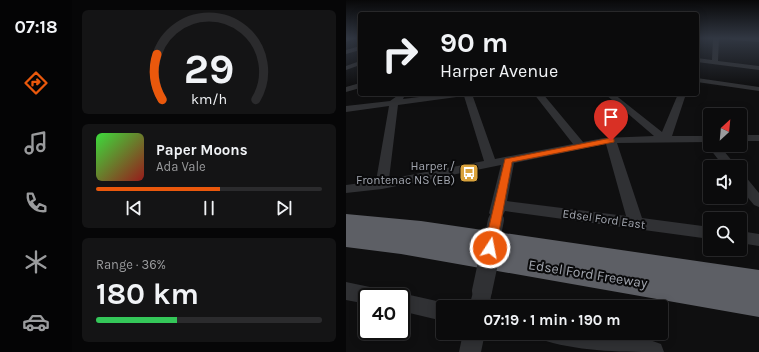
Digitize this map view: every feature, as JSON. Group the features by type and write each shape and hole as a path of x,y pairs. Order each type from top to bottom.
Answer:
{"highway":[{"name":"Edsel Ford Freeway","path":"346,222 421,230 759,282"},
{"name":"Edsel Ford Freeway","path":"346,238 401,244 759,303"}],"street":[{"path":"715,54 715,63"},
{"path":"699,60 759,68"},
{"path":"346,68 358,64"},
{"path":"699,80 759,89"},
{"path":"346,90 358,86"},
{"path":"382,185 394,103 395,100 403,96"},
{"path":"346,109 448,96"},
{"path":"469,96 491,164"},
{"path":"540,96 581,146"},
{"path":"611,96 665,139"},
{"path":"665,139 680,96"},
{"path":"747,138 759,138"},
{"path":"346,189 382,185 611,141 665,139 703,141"},
{"path":"611,141 636,223"},
{"path":"718,152 725,160"},
{"path":"480,299 508,160"},
{"path":"747,187 759,202"},
{"name":"Edsel Ford East","path":"497,212 636,223 703,232"},
{"path":"747,238 759,240"},
{"path":"346,291 358,293"},
{"path":"410,304 436,309"},
{"path":"470,352 473,340"},
{"path":"590,340 653,352"}],"place":[{"name":"Harper / Frontenac NS (EB)","path":"469,173"}],"route":[{"path":"490,248 508,160 604,141 611,141"}]}
